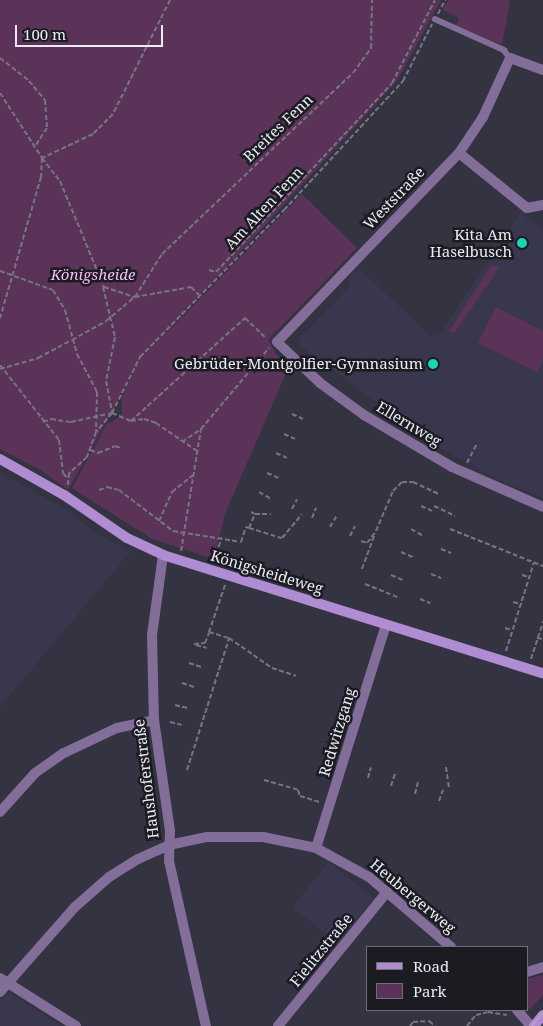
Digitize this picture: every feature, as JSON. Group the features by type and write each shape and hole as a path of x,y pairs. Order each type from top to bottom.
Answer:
{"street":[{"path":"510,58 543,70"},
{"name":"Weststraße","path":"277,342 459,153 483,118 510,58"},
{"path":"459,153 527,208 543,205"},
{"name":"Ellernweg","path":"277,342 320,383 372,420 452,466 543,507"},
{"name":"Königsheideweg","path":"0,459 64,495 127,538 163,555 543,673"},
{"name":"Haushoferstraße","path":"163,555 152,635 154,720 170,831 169,861 206,1026"},
{"name":"Redwitzgang","path":"316,848 386,624"},
{"path":"0,812 35,773 64,753 117,728 154,720"},
{"name":"Heubergerweg","path":"0,992 4,981 91,892 138,859 169,845 207,837 246,835 316,848 354,867 387,892 450,946"},
{"name":"Fielitzstraße","path":"278,1026 387,892"},
{"path":"528,972 543,967"},
{"path":"4,981 76,1026"},
{"path":"519,1011 532,1026 543,1015"}],"lane":[{"path":"435,19 504,50 510,58"}],"path":[{"path":"42,158 92,134 113,114 170,0"},
{"name":"Breites Fenn","path":"135,297 162,254 353,73 371,48 372,0"},
{"path":"209,270 216,272 392,83 435,0"},
{"name":"Am Alten Fenn","path":"96,432 112,413 140,357 201,297 403,81 444,0"},
{"path":"0,58 29,82 45,100 46,128 36,145"},
{"path":"0,93 36,145 42,158 60,181 103,285 109,318 115,337 106,381 108,401 112,413"},
{"path":"0,318 40,178 42,158"},
{"path":"0,272 53,290 65,310 72,340 97,392 96,432 90,450 87,458 67,478"},
{"path":"103,285 135,297"},
{"path":"64,495 68,486 67,478 63,473 59,440 0,368 38,358 109,318 135,297 185,286 191,287 201,297"},
{"path":"131,421 245,318 271,345 201,429 182,442"},
{"path":"43,422 51,418 70,422 112,413 131,421 144,419 156,423 197,451"},
{"path":"292,414 303,419"},
{"path":"178,560 186,534 201,429"},
{"path":"284,434 295,439"},
{"path":"470,458 477,443"},
{"path":"90,450 98,453 115,446 122,448"},
{"path":"276,453 287,458"},
{"path":"268,473 279,478"},
{"path":"159,521 172,492 193,475"},
{"path":"362,569 393,491 402,482 413,482 439,494"},
{"path":"99,490 107,487 119,490 159,521 186,534 222,537 241,542 246,527 248,528 255,514"},
{"path":"259,492 270,498"},
{"path":"292,509 297,499"},
{"path":"421,506 432,511"},
{"path":"434,506 455,516"},
{"path":"312,518 316,508"},
{"path":"251,512 255,514 271,514"},
{"path":"248,528 282,538 302,514"},
{"path":"330,527 336,517"},
{"path":"350,536 355,526"},
{"path":"411,529 422,534"},
{"path":"450,529 543,566"},
{"path":"361,541 367,542 376,531"},
{"path":"211,570 222,537"},
{"path":"441,549 451,553"},
{"path":"401,552 413,557"},
{"path":"503,660 534,562"},
{"path":"431,574 441,578"},
{"path":"391,575 403,580"},
{"path":"522,575 529,577"},
{"path":"207,648 194,644 205,643 228,576"},
{"path":"365,584 397,597"},
{"path":"420,599 430,603"},
{"path":"514,602 521,604"},
{"path":"528,668 543,621"},
{"path":"505,628 512,630"},
{"path":"209,632 229,638 272,668 296,676"},
{"path":"187,770 229,638"},
{"path":"537,638 543,639"},
{"path":"189,662 201,667"},
{"path":"182,683 194,687"},
{"path":"175,705 188,708"},
{"path":"170,722 182,725"},
{"path":"368,778 371,767"},
{"path":"446,767 449,788"},
{"path":"391,786 395,774"},
{"path":"264,780 330,806"},
{"path":"415,794 418,782"},
{"path":"439,802 443,790"},
{"path":"467,1026 476,1015 488,1012 507,1015"},
{"path":"410,1026 413,1022 430,1021 436,1026"}],"shaded area":[{"name":"Gebrüder-Montgolfier-Gymnasium","path":"523,210 526,218 543,227 543,498 501,481 400,426 399,419 299,345 301,337 349,287 349,277 359,268 430,336 440,334"},
{"path":"0,473 66,509 96,533 130,552 0,707"},
{"path":"329,862 374,899 338,944 292,907"},
{"path":"8,992 61,1026 0,1026 0,1001"}],"green space":[{"name":"Königsheide","path":"0,0 441,0 397,81 158,342 302,194 357,248 268,340 276,354 289,366 225,514 214,559 152,539 72,488 106,425 122,415 122,397 133,374 68,490 42,471 0,449"},
{"path":"448,0 510,0 502,45 456,25 459,18 443,10"},
{"path":"492,264 499,268 454,334 449,331"},
{"path":"496,307 543,331 543,360 537,372 478,343"},
{"path":"543,975 543,995 530,1009 528,1007 528,979"}],"tram line":[{"path":"531,1026 543,1011"}],"place":[{"name":"Kita Am Haselbusch","path":"522,243"},
{"name":"Gebrüder-Montgolfier-Gymnasium","path":"433,364"}]}
